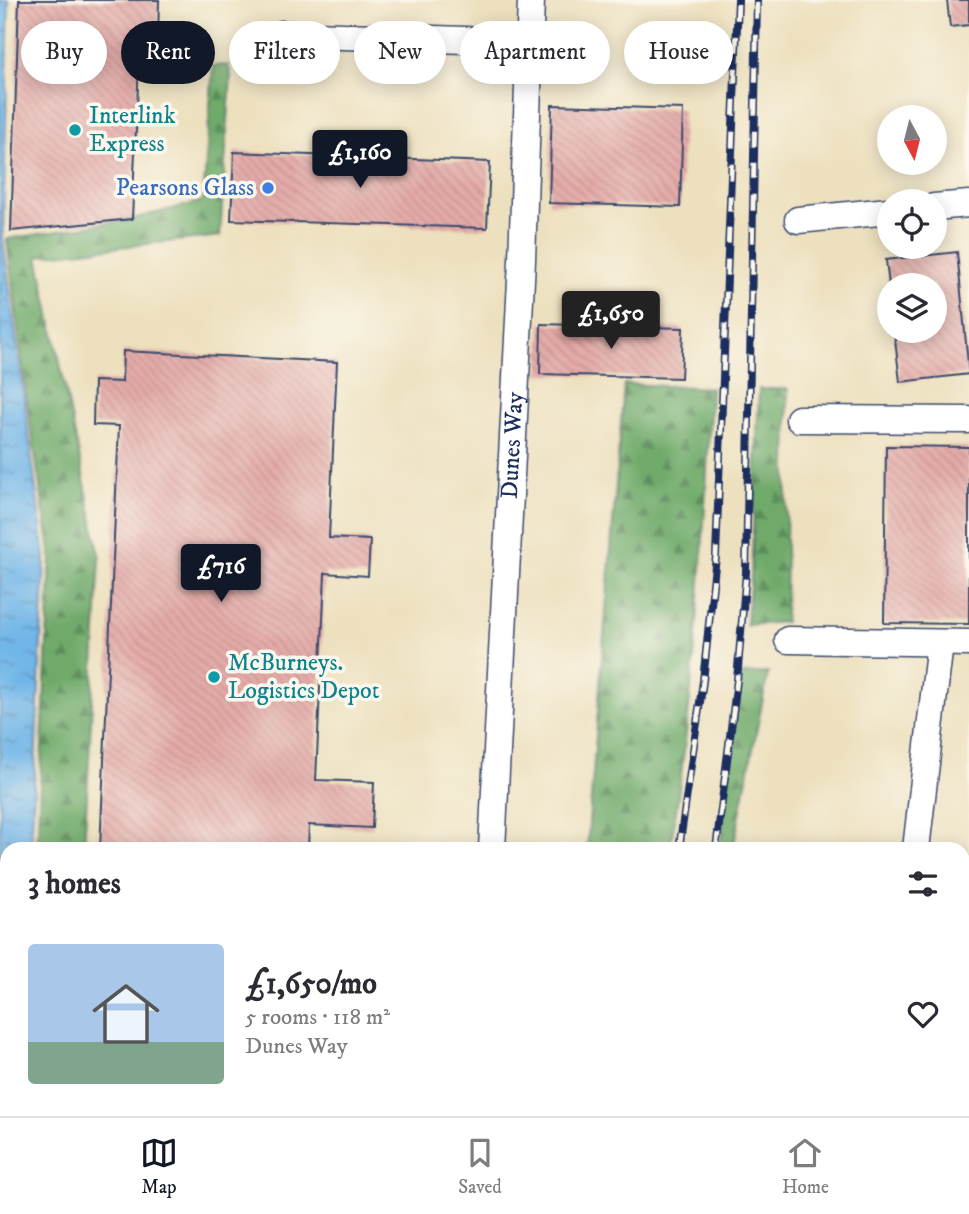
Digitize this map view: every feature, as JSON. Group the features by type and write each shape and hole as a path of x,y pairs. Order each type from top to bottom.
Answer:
{"street":[{"name":"Dunes Way","path":"530,21 531,0"},
{"path":"340,36 460,41"},
{"name":"Dunes Way","path":"492,842 522,274 527,84"},
{"path":"947,206 969,204"},
{"path":"798,220 877,212"},
{"path":"799,419 969,420"},
{"path":"788,640 969,643"},
{"path":"917,842 940,643"}],"green space":[{"path":"228,65 230,84 220,236 38,256 100,557 84,842 37,842 51,558 26,395 7,239 132,219 203,201 212,84 215,84 215,66"},
{"path":"624,384 711,388 697,619 686,734 671,842 588,842"},
{"path":"759,389 788,389 785,622 746,625 751,577"},
{"path":"768,673 734,842 721,842 741,674"}],"water":[{"path":"0,0 9,0 3,240 45,558 31,842 0,842"}],"building":[{"name":"Interlink Express","path":"19,0 159,0 158,21 121,21 121,84 138,84 132,219 11,231"},
{"path":"947,0 969,0 969,25 950,27"},
{"path":"552,105 683,109 680,207 549,203"},
{"path":"234,152 490,162 487,228 231,220"},
{"path":"957,252 969,374 900,382 895,343 947,343 947,273 888,273 886,260 947,259 947,253"},
{"path":"541,324 683,328 681,378 540,374"},
{"path":"123,351 337,362 329,538 370,540 368,576 325,573 316,780 374,782 372,828 309,825 308,842 100,842 119,426 93,425 94,381 122,382"},
{"path":"886,446 969,447 969,624 884,623"}],"railway":[{"path":"680,842 703,681 716,556 738,0"},
{"path":"717,842 737,680 746,572 757,0"}],"place":[{"name":"Interlink Express","path":"75,130"},
{"name":"Pearsons Glass","path":"268,188"},
{"name":"McBurneys. Logistics Depot","path":"214,677"}]}
